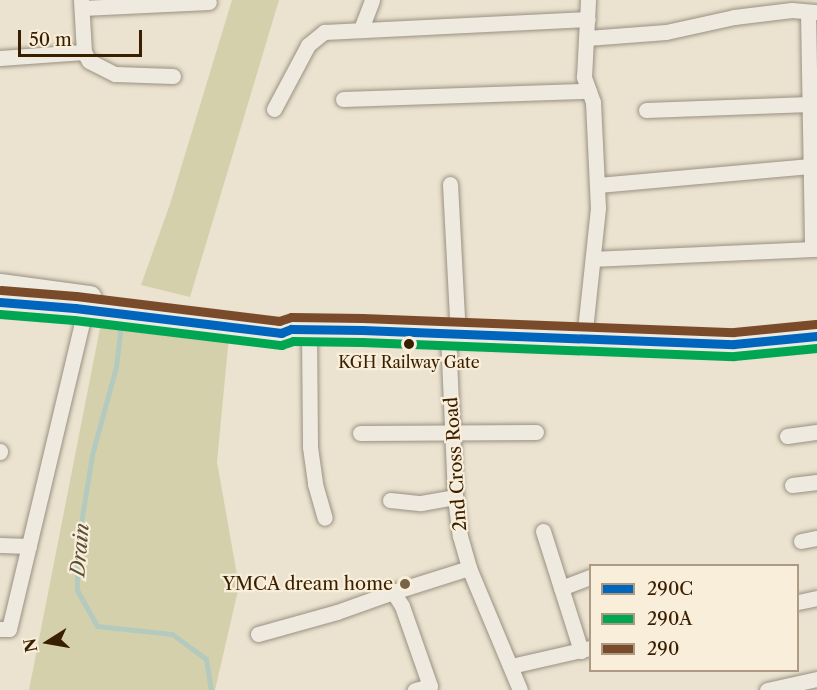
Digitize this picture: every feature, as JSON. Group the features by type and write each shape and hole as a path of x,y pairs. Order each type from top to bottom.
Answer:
{"main road":[{"path":"0,284 87,303 281,333 300,329 734,344 817,336"},
{"path":"0,302 87,303"}],"street":[{"path":"361,29 372,0"},
{"path":"584,339 598,208 593,102 584,77 588,0"},
{"path":"173,76 115,74 89,61 84,52 82,4 209,3"},
{"path":"587,38 666,32 756,7 813,12 813,83 810,105 814,137 811,166 815,249 593,260"},
{"path":"274,109 308,45 316,35 324,32 588,19"},
{"path":"0,58 84,52"},
{"path":"343,99 589,91"},
{"path":"646,110 810,105"},
{"path":"597,185 811,166"},
{"name":"2nd Cross Road","path":"450,184 452,434 455,497 460,536 469,568 520,690"},
{"path":"0,629 9,628 87,303"},
{"path":"300,329 310,447 315,484 325,518"},
{"path":"360,433 536,432"},
{"path":"788,436 817,432"},
{"path":"792,485 817,482"},
{"path":"390,500 421,503 455,497"},
{"path":"511,666 586,650 561,588 543,531"},
{"path":"801,541 817,538"},
{"path":"0,545 29,546"},
{"path":"258,634 337,612 469,568"},
{"path":"561,588 589,578"},
{"path":"393,592 402,606 430,686 416,690"},
{"path":"799,602 817,598"},
{"path":"767,690 817,679"}],"shaded area":[{"path":"232,0 279,0 190,297 141,285 170,204"},
{"path":"102,318 229,336 217,462 239,586 215,690 29,690"}],"waterway":[{"name":"Drain","path":"121,325 116,367 92,455 77,548 77,590 97,626 172,634 206,659 211,690"}],"transit line":[{"name":"290","path":"1,290 76,296 279,321 291,317 362,318 734,332 816,324"},
{"name":"290C","path":"0,302 75,308 281,333 291,329 362,330 734,344 817,336"},
{"name":"290A","path":"0,314 74,320 281,345 293,341 362,342 734,356 817,348"}],"place":[{"name":"KGH Railway Gate","path":"409,344"},
{"name":"YMCA dream home","path":"405,584"}]}
